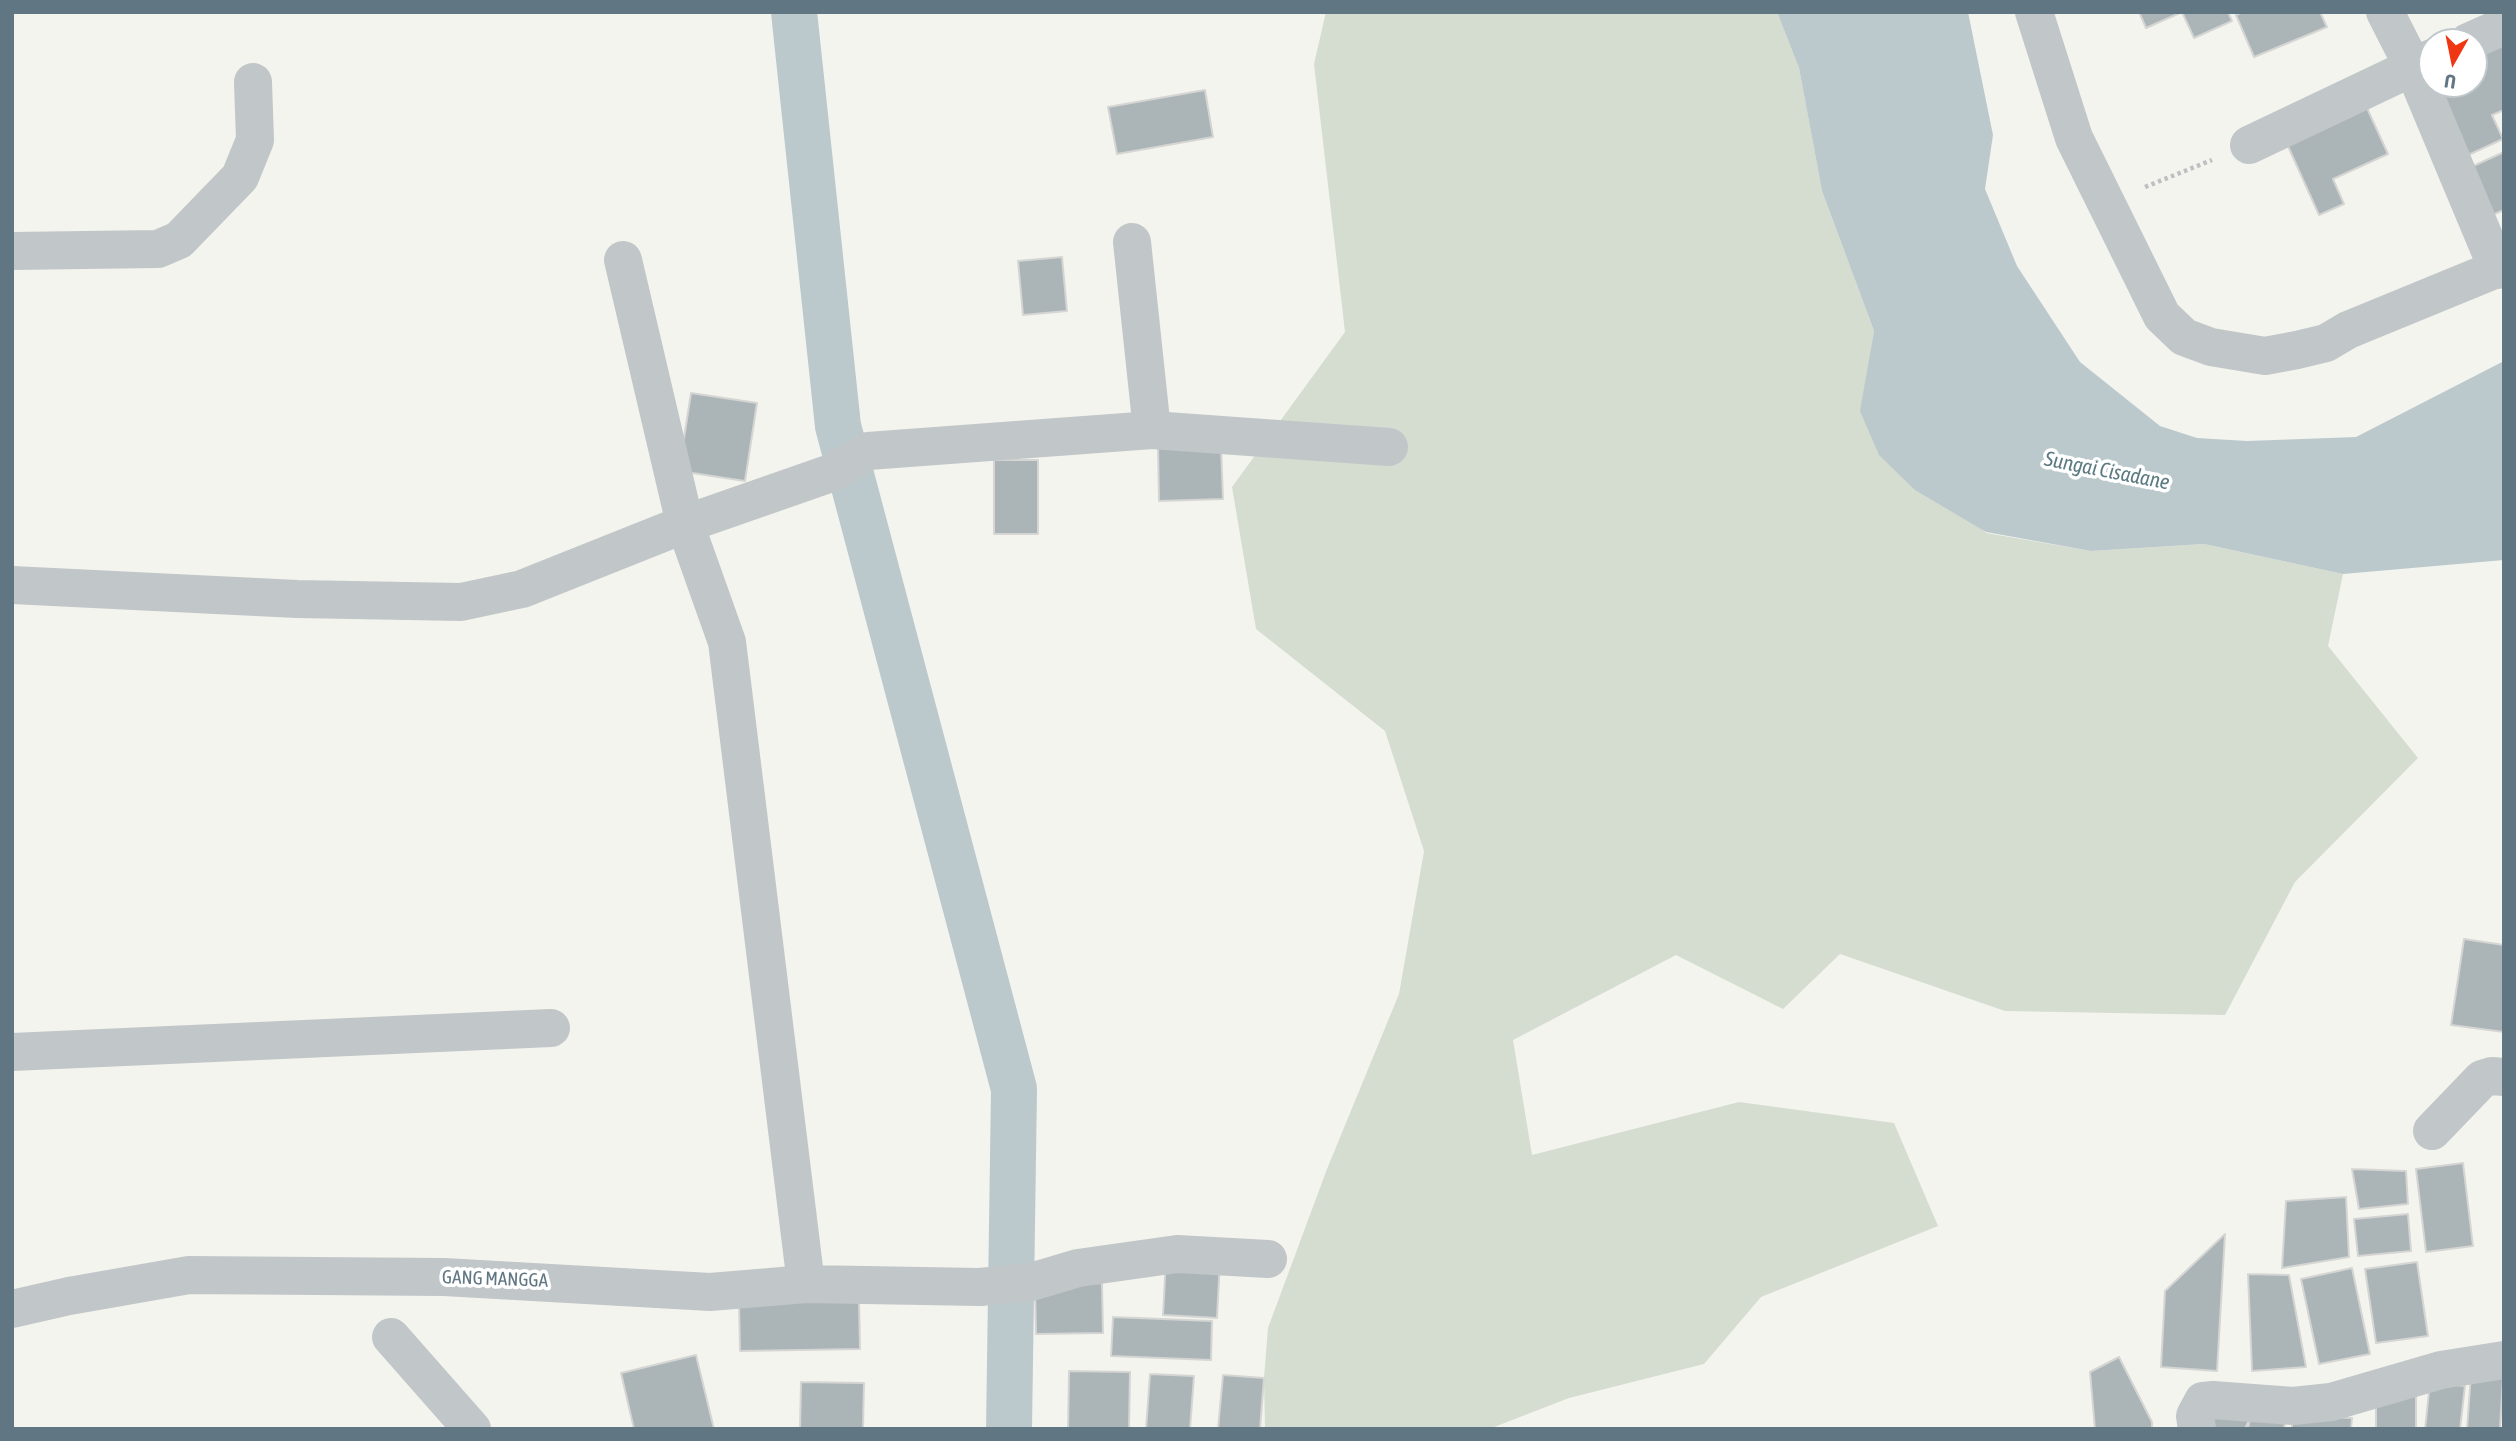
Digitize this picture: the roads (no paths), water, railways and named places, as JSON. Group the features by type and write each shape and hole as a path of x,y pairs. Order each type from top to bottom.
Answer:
{"street":[{"path":"2034,12 2074,138 2162,316 2184,337 2211,347 2265,356 2326,343 2348,330 2501,268 2435,98"},
{"path":"2385,12 2418,57"},
{"path":"2488,33 2504,26"},
{"path":"2249,145 2418,65"},
{"path":"12,251 158,249 179,240 240,177 255,140 253,82"},
{"path":"1132,243 1152,430"},
{"path":"623,260 685,524 727,642 806,1284"},
{"path":"12,585 297,599 461,602 522,589 685,524 834,472 868,451 1152,430 1389,447"},
{"path":"12,1052 551,1028"},
{"path":"2432,1131 2482,1079 2504,1077"},
{"name":"GANG MANGGA","path":"12,1309 189,1275 444,1277 710,1292 806,1284 980,1287 1031,1282 1078,1268 1177,1254 1268,1259"},
{"path":"391,1337 472,1429"},
{"path":"2197,1429 2194,1416 2203,1401 2293,1406 2331,1402 2441,1370 2504,1360"}],"water":[{"name":"Sungai Cisadane","path":"1777,12 1968,12 1993,135 1985,189 2017,266 2080,362 2160,426 2197,438 2247,441 2356,437 2504,361 2504,560 2343,574 2204,544 2091,551 1986,532 1915,490 1879,455 1860,411 1874,331 1822,191 1799,68"}],"waterway":[{"path":"794,12 838,426 1014,1089 1009,1429"}]}
